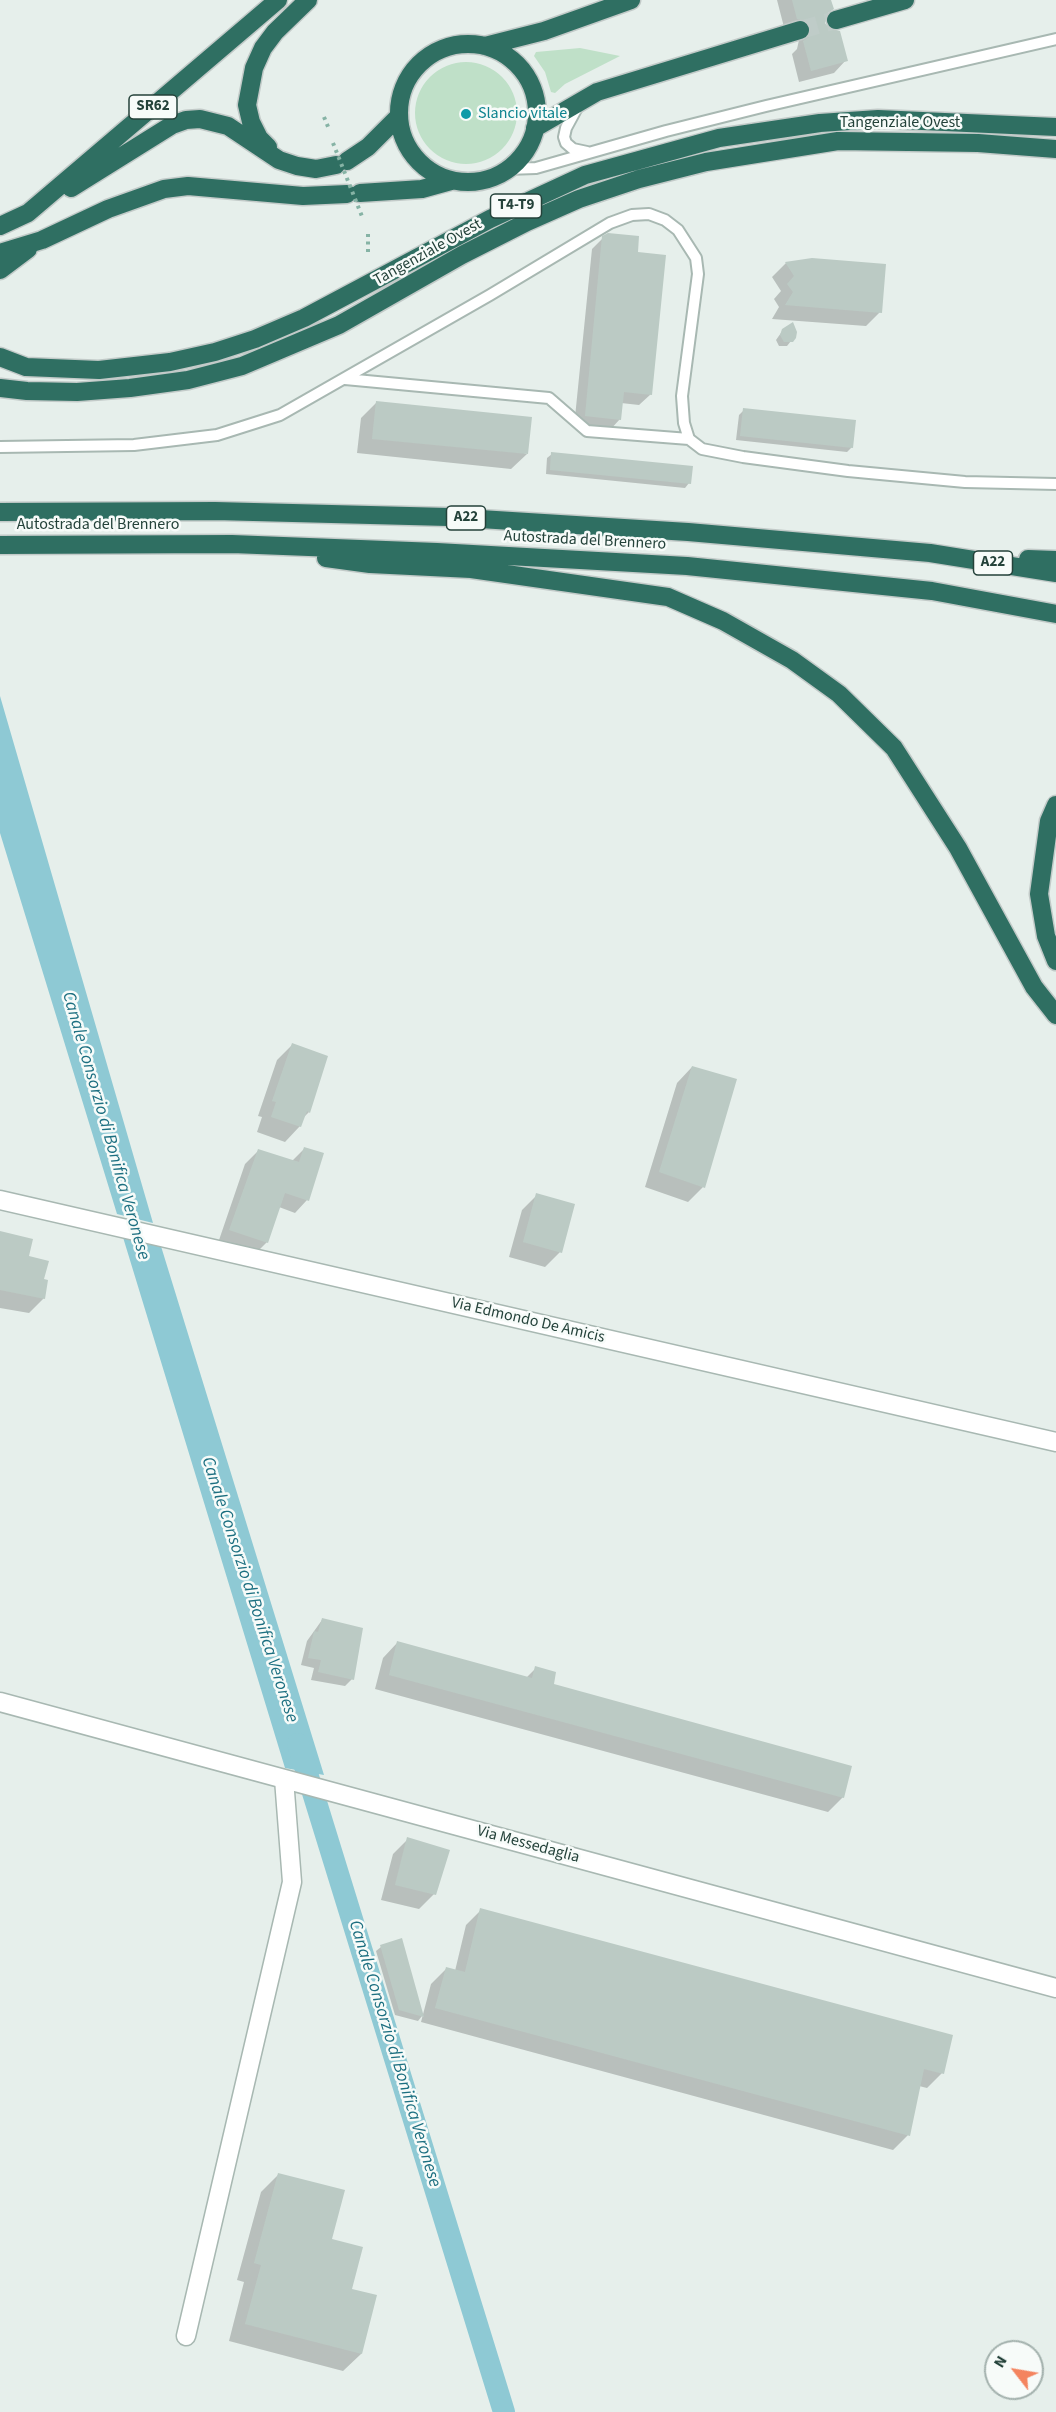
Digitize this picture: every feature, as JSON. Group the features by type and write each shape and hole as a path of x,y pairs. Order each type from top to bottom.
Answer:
{"highway":[{"name":"SR62","path":"0,226 28,213 278,0"},
{"path":"279,160 259,138 251,122 247,105 249,87 263,48 275,32 308,0"},
{"path":"484,46 544,31 599,7 631,0"},
{"path":"836,20 905,0"},
{"path":"535,128 597,92 800,30"},
{"path":"455,45 484,46 510,58 530,82 535,97 535,128 529,146 518,161 507,170 487,180 469,183 451,180 435,174 420,164 409,150 398,117 400,99 406,82 420,63 440,50 455,45"},
{"path":"28,213 120,159 172,125 186,120 207,120 228,126 279,160 316,169 342,163 368,147 398,117"},
{"name":"T4-T9","path":"0,357 26,367 99,370 170,362 215,352 255,339 304,318 490,219 576,178 719,138 820,123 878,119 1056,127"},
{"name":"Tangenziale Ovest","path":"0,388 77,392 188,380 242,366 339,325 433,271 527,222 589,196 706,162 838,141 968,143 1056,149"},
{"path":"0,253 42,240 108,208 164,189 188,186 303,196 422,189 451,180"},
{"path":"0,270 42,240"},
{"name":"Autostrada del Brennero","path":"0,512 215,511 448,517 688,532 930,553 1056,573"},
{"path":"232,544 370,564 471,569 668,597 723,621 792,660 839,694 894,748 958,848 1034,987 1056,1015"},
{"name":"Autostrada del Brennero","path":"1,545 232,544 437,552 687,566 933,591 1056,614"},
{"path":"930,553 1056,560"},
{"path":"1056,805 1049,821 1039,894 1046,936 1056,961"}],"street":[{"name":"Via Edmondo De Amicis","path":"0,1200 1056,1442"},
{"name":"Via Messedaglia","path":"0,1702 1056,1988"},
{"path":"186,2336 292,1882 284,1779"}],"lane":[{"path":"507,170 536,168 765,106 1056,39"},
{"path":"581,101 566,128 564,137 566,143 573,149 590,152"},
{"path":"0,447 134,445 216,435 280,415 610,223 632,215 650,214 665,220 678,230 696,258 698,274 682,396 684,423 689,439"},
{"path":"345,379 549,398 587,431 689,439 702,449 743,457 848,471 966,482 1056,484"}],"path":[{"path":"324,117 329,129"},
{"path":"333,143 363,219"},
{"path":"368,233 368,252"}],"green space":[{"path":"580,48 620,56 565,84 555,93 551,92 545,72 534,56 536,52"},
{"path":"466,62 485,66 502,77 513,94 517,113 513,132 502,149 485,160 466,164 447,160 430,149 419,132 415,113 419,94 430,77 447,66"}],"water":[{"path":"0,696 153,1223 117,1214 0,833"},
{"path":"122,1234 160,1243 324,1775 285,1768"}],"building":[{"path":"792,0 831,0 834,9 828,13 825,23 829,28 840,31 848,61 811,71 803,41 809,37 811,27 807,21 797,19"},
{"path":"608,233 639,236 638,252 666,255 652,395 624,392 621,420 585,416 602,236"},
{"path":"812,258 886,264 882,313 785,305 793,292 787,284 794,276 785,262"},
{"path":"793,322 797,332 796,338 793,342 784,342 780,335 782,329"},
{"path":"376,401 532,417 528,454 372,439"},
{"path":"743,408 856,420 853,448 740,436"},
{"path":"551,452 693,466 691,484 550,470"},
{"path":"292,1043 328,1056 310,1113 307,1111 301,1127 271,1117 276,1102 272,1101"},
{"path":"692,1066 737,1079 705,1188 659,1172"},
{"path":"304,1147 324,1153 309,1201 285,1193 268,1243 229,1230 258,1149 299,1162"},
{"path":"536,1193 575,1204 562,1253 523,1242"},
{"path":"0,1231 33,1239 29,1256 49,1261 44,1279 48,1280 45,1299 0,1290"},
{"path":"322,1618 363,1628 354,1680 318,1672 321,1660 308,1658 314,1631 318,1632"},
{"path":"397,1641 532,1678 535,1666 556,1672 554,1684 852,1766 844,1798 389,1675"},
{"path":"407,1837 450,1850 436,1895 395,1885"},
{"path":"480,1908 953,2035 944,2074 924,2069 910,2136 435,2008 446,1967 465,1972"},
{"path":"402,1938 424,2017 399,2010 380,1945"},
{"path":"278,2173 345,2190 332,2239 363,2247 352,2289 377,2295 362,2354 245,2324 261,2265 254,2263"}],"waterway":[{"name":"Canale Consorzio di Bonifica Veronese","path":"298,1744 504,2412"}],"tunnel":[{"path":"800,30 836,20"}],"place":[{"name":"Slancio vitale","path":"466,114"}]}
